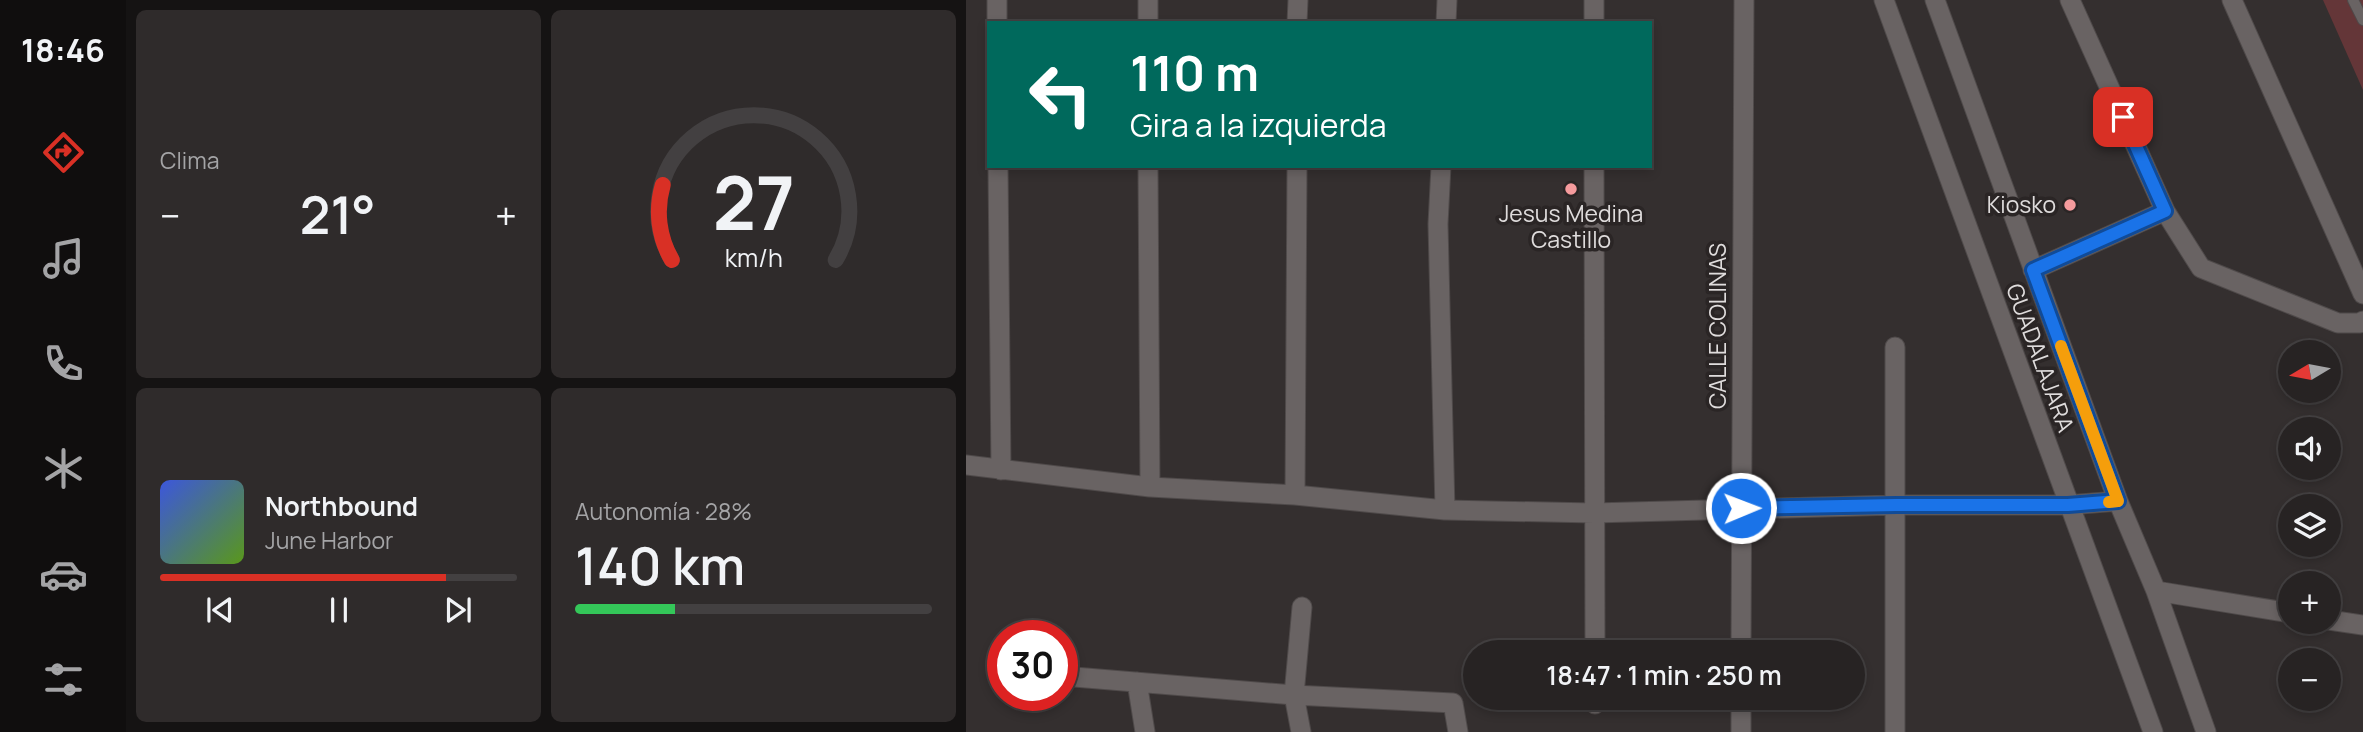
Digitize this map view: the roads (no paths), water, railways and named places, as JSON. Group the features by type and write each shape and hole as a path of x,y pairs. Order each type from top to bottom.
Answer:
{"street":[{"path":"997,0 997,21"},
{"path":"1148,0 1148,21"},
{"path":"1297,21 1298,0"},
{"path":"1446,21 1447,0"},
{"path":"1594,0 1594,21"},
{"name":"CALLE COLINAS","path":"1741,640 1744,0"},
{"name":"GUADALAJARA","path":"1884,0 2153,732"},
{"path":"1935,0 2118,501 2155,591 2206,732"},
{"path":"2070,0 2165,211 2201,268 2338,323 2363,321"},
{"path":"2232,0 2363,294"},
{"path":"999,168 1002,470"},
{"path":"1148,168 1150,487"},
{"path":"1295,495 1297,168"},
{"path":"1441,168 1438,224 1446,510"},
{"path":"1594,168 1595,640"},
{"path":"2033,270 2165,211"},
{"path":"1895,347 1895,732"},
{"path":"966,465 1150,487 1295,495 1446,510 1594,513 1896,505 2068,505 2118,501"},
{"path":"2155,591 2278,611"},
{"path":"1301,732 1294,695 1302,607"},
{"path":"2341,622 2363,625"},
{"path":"1078,677 1294,695 1453,703 1458,732"},
{"path":"1137,681 1145,732"},
{"path":"1741,710 1741,732"}],"lane":[{"path":"2353,0 2363,20"}],"place":[{"name":"Jesus Medina Castillo","path":"1571,189"},
{"name":"Kiosko","path":"2070,205"}]}
